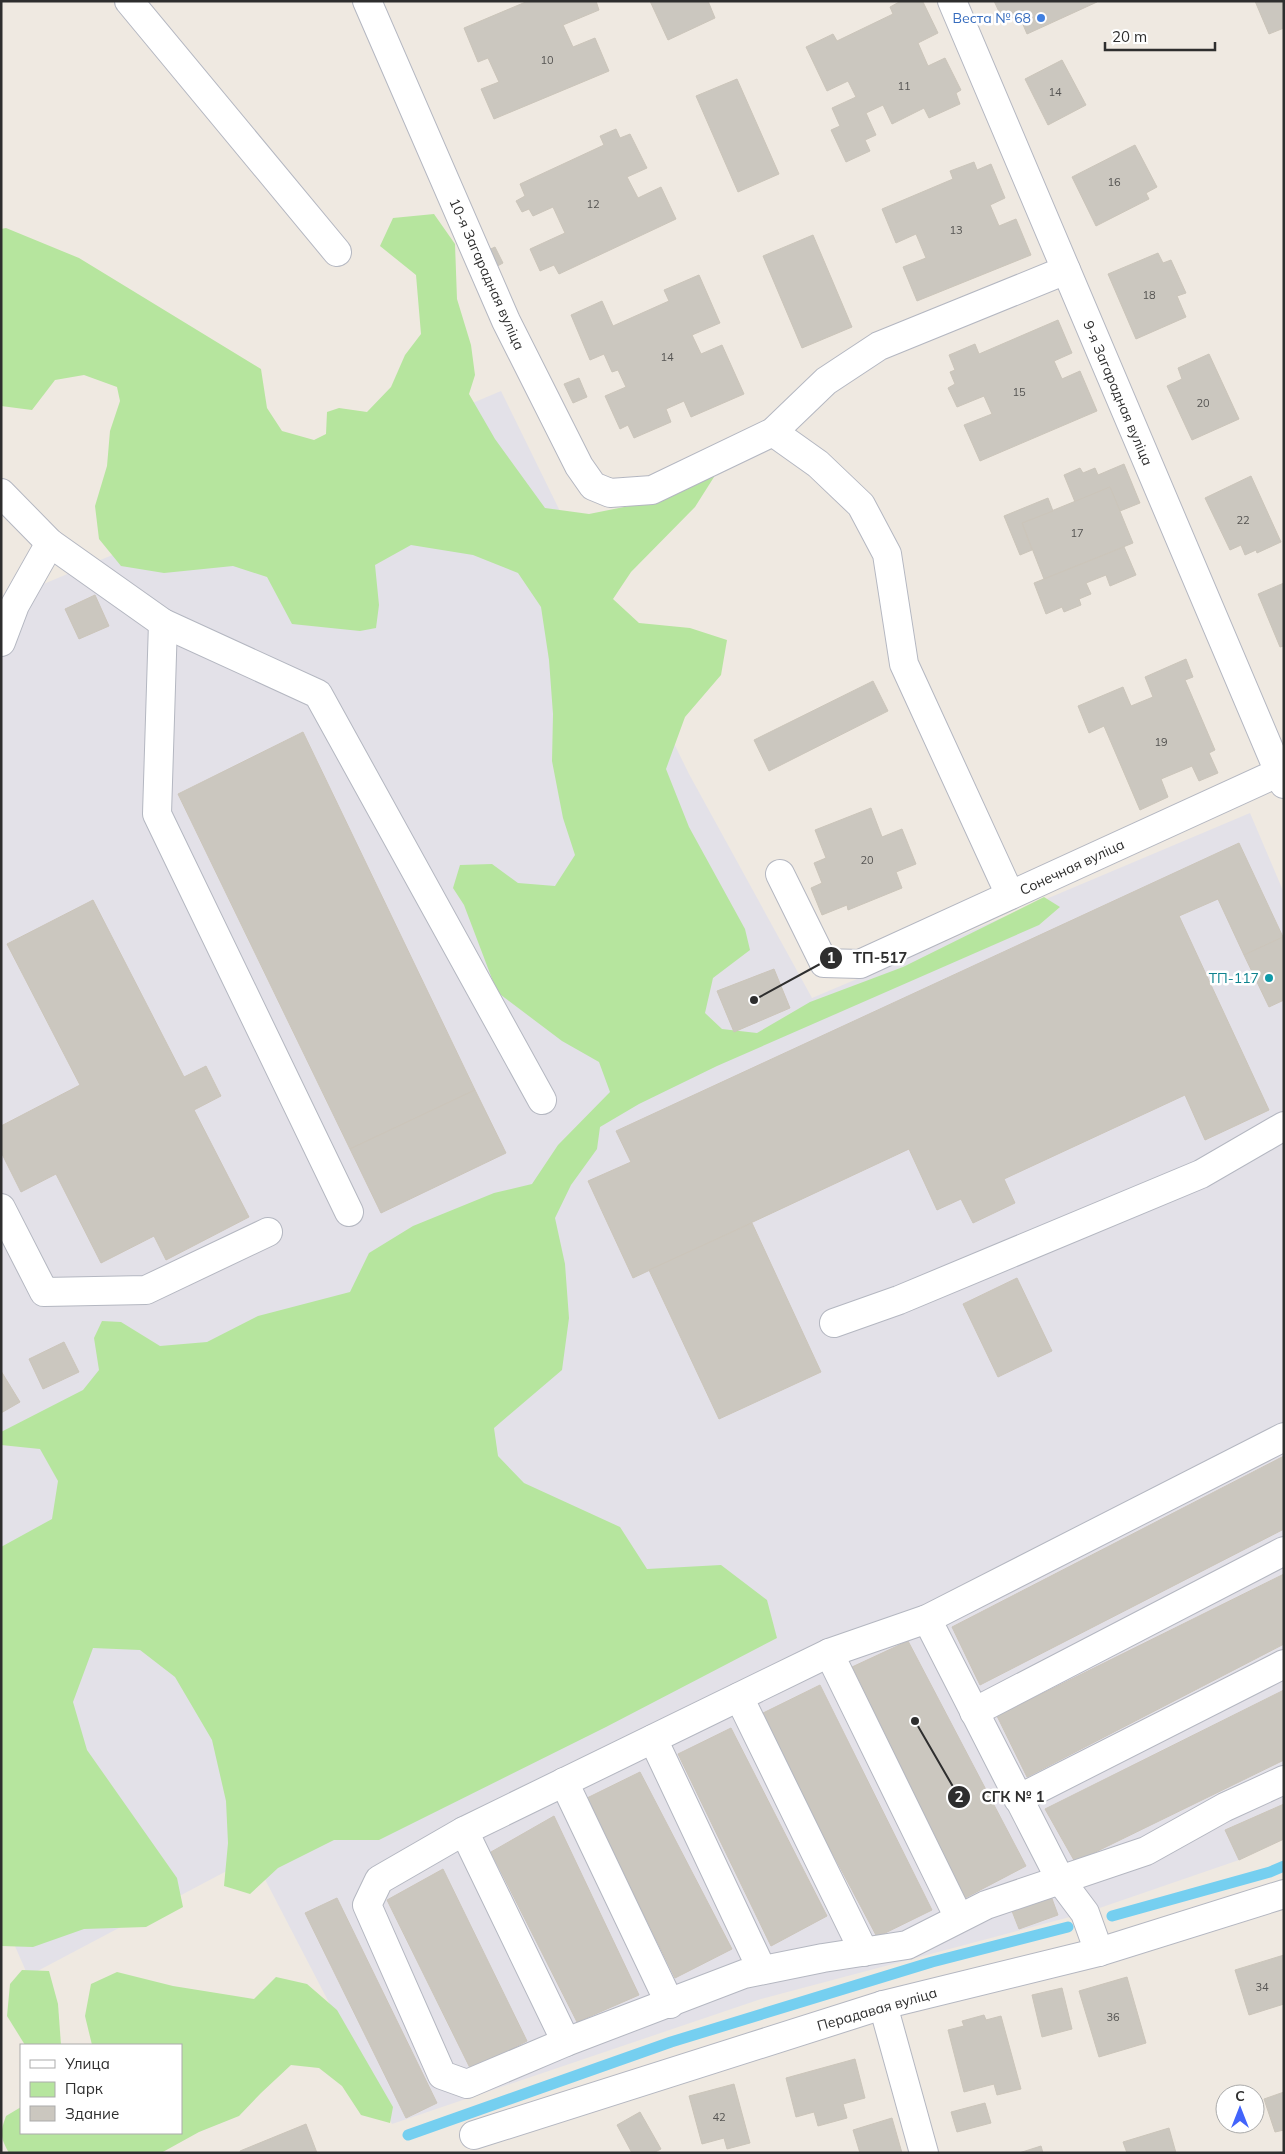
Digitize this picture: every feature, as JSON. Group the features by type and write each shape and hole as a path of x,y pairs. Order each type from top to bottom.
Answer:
{"street":[{"path":"129,1 337,252"},
{"name":"10-я Загарадная вуліца","path":"367,1 506,322 579,466 593,486 610,493 652,490 773,432"},
{"name":"9-я Загарадная вуліца","path":"952,1 1282,776"},
{"path":"1010,895 904,664 887,554 861,505 818,464 773,432 826,381 879,346 1066,270"},
{"path":"1,493 50,543 163,624 318,694 542,1100"},
{"path":"1,642 15,605 50,543"},
{"path":"163,624 156,814 349,1212"},
{"name":"Сонечная вуліца","path":"780,874 824,963 860,964 1010,895 1282,776"},
{"path":"834,1323 899,1300 1201,1174 1284,1126"},
{"path":"1,1208 44,1292 146,1290 268,1232"},
{"path":"1284,1437 927,1619 829,1654 464,1831 378,1880 367,1905 442,2075 467,2084 566,2042 670,2004 744,1974 907,1945 986,1905 1061,1881 1146,1850 1225,1807 1284,1780"},
{"path":"974,1712 1284,1551"},
{"path":"927,1619 1061,1881 1085,1913 1099,1952"},
{"path":"829,1654 959,1918"},
{"path":"1018,1799 1284,1664"},
{"path":"740,1697 864,1952"},
{"path":"653,1739 762,1970"},
{"path":"564,1782 670,2004"},
{"path":"464,1831 566,2042"},
{"name":"Перадавая вуліца","path":"474,2135 883,2005 1099,1952 1284,1894"},
{"path":"883,2005 924,2153"}],"shaded area":[{"path":"501,391 689,774 812,998 1250,813 1284,893 1284,1839 1239,1860 1085,1913 761,1999 392,2124 256,1862 274,1846 28,1976 1,1914 1,602"}],"green space":[{"path":"434,214 455,244 457,299 471,345 475,375 469,394 495,439 545,508 589,514 634,505 667,484 710,461 714,477 695,507 631,572 613,599 639,623 690,628 727,640 721,675 685,717 666,769 689,827 745,929 750,950 713,978 705,1013 722,1029 757,1033 810,1002 903,967 1044,897 1060,907 1039,925 717,1066 639,1104 600,1127 597,1149 571,1185 555,1218 565,1264 569,1318 562,1370 494,1428 498,1456 524,1483 620,1527 647,1569 721,1565 767,1600 777,1638 606,1727 379,1840 334,1840 278,1868 250,1894 224,1886 228,1843 226,1801 212,1740 175,1677 140,1650 93,1648 73,1702 87,1750 177,1878 183,1907 146,1927 84,1929 33,1947 1,1946 1,1547 52,1519 58,1481 40,1449 1,1445 1,1432 83,1390 99,1370 94,1338 102,1321 121,1322 160,1346 207,1342 258,1316 350,1292 369,1253 413,1226 494,1193 532,1184 558,1145 610,1092 599,1062 562,1041 497,992 464,905 453,888 460,865 492,864 518,883 555,886 575,855 563,818 552,761 553,714 549,660 541,607 518,573 473,555 411,545 375,565 379,605 376,628 360,631 292,624 267,577 233,566 164,573 121,566 99,539 95,506 107,466 110,431 120,401 117,387 84,375 55,380 32,410 1,406 1,229 6,228 79,258 261,369 267,408 282,431 314,440 326,434 327,412 339,408 367,412 391,387 405,355 421,334 416,275 380,246 393,218"},
{"path":"22,1970 49,1971 58,2004 61,2044 24,2044 7,2016 10,1984"},
{"path":"117,1972 173,1986 254,1999 276,1977 307,1984 337,2010 393,2107 390,2123 361,2115 342,2086 319,2068 291,2065 239,2116 199,2132 161,2153 9,2153 2,2135 3,2127 6,2116 20,2108 20,2134 182,2134 182,2044 92,2044 85,2016 91,1984"}],"building":[{"path":"528,1 596,1 599,10 563,25 573,47 595,38 609,71 494,119 481,89 499,82 488,58 478,62 464,28"},
{"path":"650,1 708,1 715,18 668,40"},
{"path":"901,1 923,2 938,33 918,43 928,66 945,58 961,90 956,93 960,104 929,118 924,108 892,124 883,105 866,113 876,135 865,140 870,151 846,162 831,130 840,126 832,108 856,97 848,81 827,91 806,47 833,34 837,41 893,14 890,7"},
{"name":"Веста № 68","path":"994,1 1097,2 1027,34 1019,15 1004,22"},
{"path":"1255,1 1284,1 1284,28 1269,34"},
{"path":"1062,60 1086,105 1048,125 1025,79"},
{"path":"737,79 779,174 738,192 696,96"},
{"path":"616,129 620,138 630,134 647,168 627,177 638,198 661,187 676,219 559,274 554,265 540,271 530,249 565,233 553,207 533,216 529,209 522,212 516,201 525,196 520,184 604,145 600,136"},
{"path":"1135,145 1157,187 1146,193 1149,199 1096,226 1072,177"},
{"path":"974,162 977,170 991,164 1005,198 990,205 999,226 1016,219 1031,255 917,301 903,267 926,258 916,234 896,243 882,209 953,179 950,171"},
{"path":"813,235 852,327 802,348 763,256"},
{"path":"495,247 503,263 490,270 482,253"},
{"path":"1158,253 1163,263 1171,260 1186,293 1177,296 1186,317 1136,339 1108,274"},
{"path":"699,275 720,323 692,335 701,354 722,345 744,394 691,417 684,401 666,409 671,422 634,438 628,425 620,429 605,396 626,387 618,370 612,372 604,354 590,360 571,315 602,301 613,326 669,301 664,290"},
{"path":"1058,320 1072,353 1054,361 1062,379 1080,371 1097,411 980,461 964,425 992,414 984,396 957,407 948,388 955,384 950,372 955,370 949,355 975,344 979,354"},
{"path":"1209,354 1239,419 1192,440 1167,386 1182,379 1178,368"},
{"path":"579,378 587,397 573,403 564,384"},
{"path":"1124,464 1140,503 1120,511 1110,487 1075,502 1064,475 1080,468 1083,473 1095,468 1098,475"},
{"path":"1251,476 1281,542 1257,553 1256,550 1245,555 1241,545 1230,550 1205,498"},
{"path":"1110,487 1133,543 1044,579 1022,523"},
{"path":"1048,498 1053,511 1022,523 1032,550 1020,555 1004,516"},
{"path":"1124,547 1136,575 1110,586 1106,575 1086,583 1091,594 1079,599 1081,605 1064,612 1062,607 1046,614 1034,583"},
{"path":"1284,583 1284,646 1280,647 1258,594"},
{"path":"95,595 109,626 79,639 65,609"},
{"path":"1186,659 1193,677 1185,680 1215,750 1209,753 1218,773 1199,781 1192,766 1161,779 1168,797 1140,810 1104,726 1089,733 1078,706 1123,687 1131,706 1153,697 1145,677"},
{"path":"873,681 888,711 769,771 754,740"},
{"path":"303,732 475,1090 350,1149 178,794"},
{"path":"871,808 882,837 902,829 916,864 896,872 902,888 848,910 847,905 822,915 811,888 822,883 814,863 826,858 815,830"},
{"path":"1239,843 1283,937 1244,955 1218,899 1179,916 1269,1110 1205,1140 1185,1095 1004,1179 1015,1203 973,1223 961,1199 937,1210 909,1149 633,1278 588,1181 631,1162 616,1131"},
{"path":"93,900 184,1077 206,1066 221,1096 194,1110 249,1217 166,1260 154,1236 101,1263 56,1174 21,1192 1,1152 1,1126 80,1085 7,944"},
{"name":"ТП-117","path":"1283,937 1284,1000 1269,1007 1244,955"},
{"path":"774,969 790,1008 734,1032 717,991"},
{"path":"475,1090 506,1153 381,1213 350,1149"},
{"path":"752,1223 821,1372 719,1419 649,1270"},
{"path":"1017,1278 1052,1351 998,1377 963,1304"},
{"path":"64,1342 79,1372 43,1389 29,1359"},
{"path":"1,1371 20,1402 1,1413"},
{"path":"1284,1456 1284,1529 980,1685 952,1627"},
{"path":"1284,1574 1284,1644 1027,1777 997,1716"},
{"path":"908,1641 1026,1866 965,1898 852,1667"},
{"path":"820,1685 932,1910 877,1937 759,1715"},
{"path":"1284,1690 1284,1760 1075,1862 1045,1809"},
{"path":"731,1728 827,1916 771,1946 678,1754"},
{"path":"640,1772 732,1949 675,1978 587,1798"},
{"path":"1284,1804 1284,1839 1239,1860 1225,1830"},
{"path":"554,1816 639,1995 577,2022 491,1852"},
{"path":"443,1869 527,2041 471,2070 387,1900"},
{"path":"1051,1896 1058,1915 1019,1929 1012,1911"},
{"path":"337,1898 437,2103 406,2118 305,1913"},
{"path":"1284,1955 1284,2004 1249,2015 1235,1970"},
{"path":"1127,1977 1146,2043 1099,2057 1079,1991"},
{"path":"1062,1988 1072,2029 1042,2037 1032,1995"},
{"path":"984,2015 986,2020 1001,2016 1021,2089 997,2095 994,2084 964,2092 948,2030 964,2026 962,2021"},
{"path":"855,2059 865,2098 843,2104 847,2118 818,2126 814,2112 796,2117 786,2078"},
{"path":"734,2084 750,2143 727,2149 724,2138 702,2144 689,2096"},
{"path":"1284,2092 1284,2130 1275,2132 1265,2099"},
{"path":"985,2103 991,2123 957,2132 951,2112"},
{"path":"640,2112 661,2149 653,2153 632,2153 617,2125"},
{"path":"892,2118 902,2153 860,2153 853,2130"},
{"path":"306,2124 317,2153 241,2153 240,2151"},
{"path":"1169,2128 1176,2153 1127,2153 1123,2142"},
{"path":"1041,2146 1043,2153 1019,2153"}],"waterway":[{"path":"1112,1916 1270,1872 1284,1866"},
{"path":"408,2135 671,2042 932,1962 1068,1927"}],"place":[{"name":"Веста № 68","path":"1041,18"},
{"name":"ТП-117","path":"1269,978"},
{"name":"ТП-517","path":"754,1000"},
{"name":"СГК № 1","path":"915,1721"}]}
